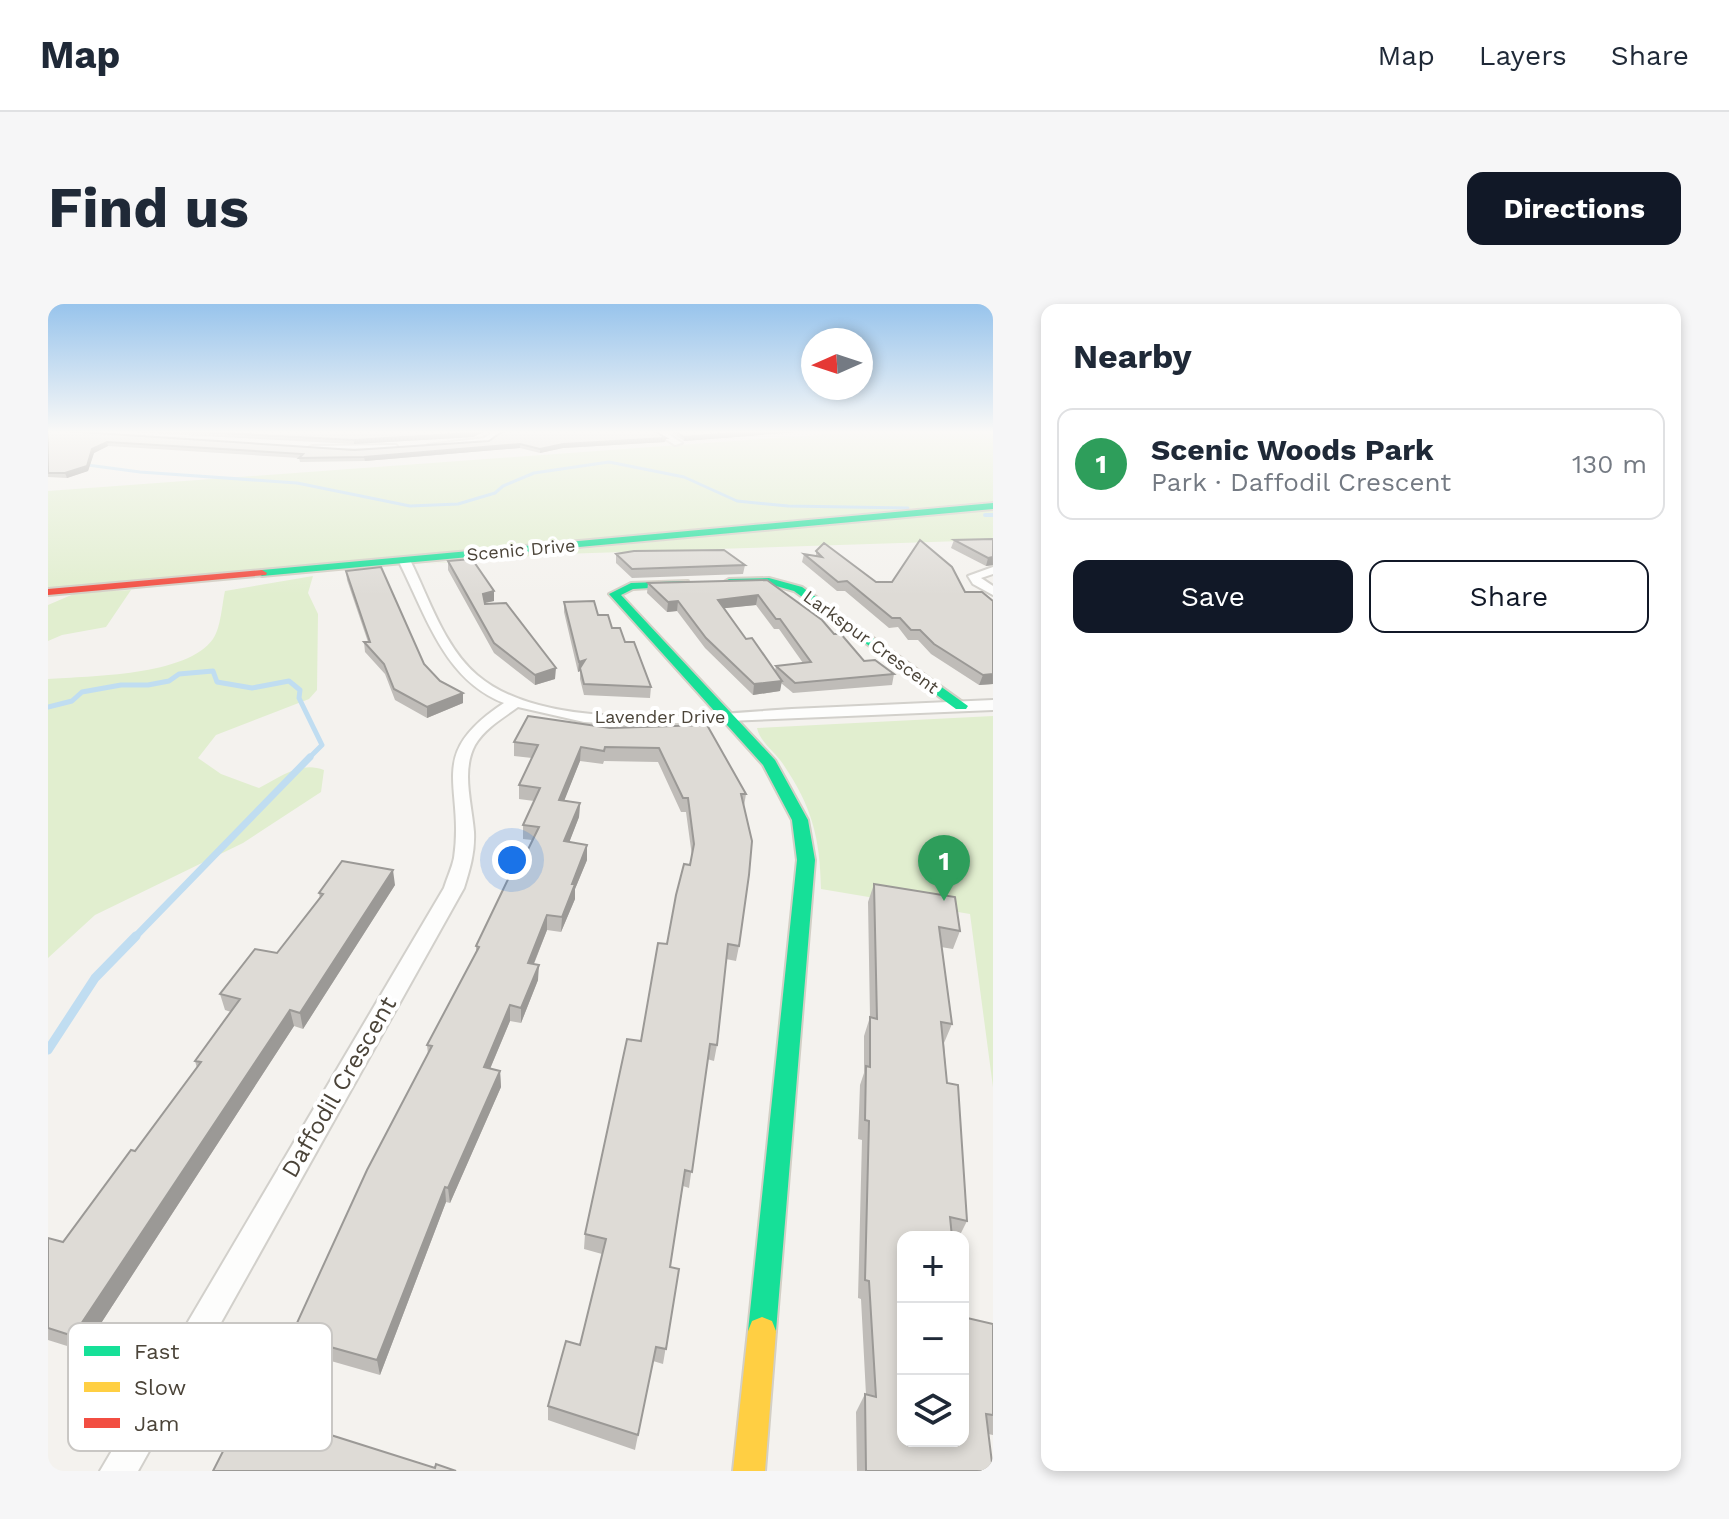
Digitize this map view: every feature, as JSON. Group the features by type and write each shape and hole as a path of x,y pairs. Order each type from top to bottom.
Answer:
{"street":[{"name":"Scenic Drive","path":"48,592 993,506"},
{"name":"Lavender Drive","path":"404,560 460,665 485,687 516,702 560,713 611,719 729,717 993,705"},
{"path":"993,570 974,576 977,582 993,591"},
{"name":"Larkspur Crescent","path":"729,717 614,594 631,586 707,582 769,581 794,587 961,706"},
{"name":"Daffodil Crescent","path":"203,1323 454,888 464,867 465,854 459,777 461,753 484,721 516,702"},
{"path":"729,717 770,763 789,795 800,820 806,860 749,1471"},
{"name":"Daffodil Crescent","path":"118,1471 130,1451"}],"green space":[{"path":"124,485 993,485 993,501 48,589 48,491"},
{"path":"993,509 993,540 561,554 424,564"},
{"path":"313,576 308,593 318,614 317,690 309,699 216,735 198,758 221,774 259,788 299,769 324,770 321,792 243,843 95,915 48,958 48,679 136,672 182,660 200,651 213,639 220,622 225,591"},
{"path":"131,590 106,627 62,635 48,641 48,605 76,593"},
{"path":"993,716 993,1087 970,914 821,889 819,854 808,809 793,780 761,738 757,728"}],"building":[{"path":"993,539 993,557 988,558 954,540"},
{"path":"920,540 952,567 965,592 982,592 993,601 993,674 983,675 934,644 920,630 911,630 900,618 892,618 847,581 838,582 804,554 822,557 816,551 824,543 876,582 892,582"},
{"path":"724,550 745,565 632,569 616,554 634,551"},
{"path":"472,559 494,591 483,594 485,604 506,603 556,668 535,675 494,643 448,561"},
{"path":"381,567 424,664 440,681 463,693 427,707 394,689 384,664 364,642 370,642 346,571"},
{"path":"767,580 822,620 834,634 841,634 864,661 875,660 894,674 795,683 776,666 811,662 758,595 718,600 746,639 752,638 782,681 754,684 706,638 678,601 668,602 648,583"},
{"path":"594,601 598,615 608,615 612,628 620,628 625,642 634,642 651,687 584,684 580,668 585,660 579,662 564,602"},
{"path":"528,716 610,728 707,725 746,794 741,794 752,841 739,946 728,944 717,1045 710,1044 692,1172 685,1170 670,1267 679,1269 666,1349 656,1347 638,1435 548,1406 566,1341 580,1345 606,1239 585,1234 627,1039 641,1041 658,943 667,944 684,864 690,865 694,844 688,798 683,798 659,748 605,747 604,751 581,747 559,800 580,803 564,841 587,845 572,884 575,884 562,917 547,915 528,963 539,965 521,1008 510,1005 484,1067 500,1071 448,1188 445,1187 377,1360 332,1347 332,1323 297,1323 367,1170 432,1046 427,1045 479,947 476,946 511,873 516,874 539,827 523,825 540,788 519,785 538,745 514,742"},
{"path":"342,861 393,870 300,1013 290,1010 82,1323 68,1323 68,1334 48,1328 48,1238 63,1242 201,1062 195,1061 240,999 220,994 255,949 277,953 323,894 319,893"},
{"path":"874,884 955,897 960,931 939,927 952,1024 941,1022 947,1083 958,1085 967,1221 950,1217 951,1231 897,1231 897,1447 969,1447 969,1318 993,1324 993,1415 986,1414 993,1471 866,1471 865,1394 876,1397 869,1281 865,1280 869,1121 865,1120 866,1066 870,1067 870,1017 877,1019"},
{"path":"332,1435 435,1468 436,1464 456,1471 213,1471 223,1451 332,1451"}],"waterway":[{"path":"309,485 410,506 458,504 495,493 504,485"},
{"path":"703,485 737,501 788,506 908,508"},
{"path":"985,515 993,515"},
{"path":"48,707 72,701 82,692 121,685 148,685 169,681 179,674 213,671 217,682 252,688 289,681 300,690 299,698 322,745 310,757"},
{"path":"134,938 310,757"},
{"path":"48,1050 95,978 136,936"}],"traffic: fast":[{"path":"262,573 993,506"},
{"path":"729,582 769,581 798,589 961,706"},
{"path":"684,583 631,586 614,594 770,763 800,820 806,860 762,1331"}],"traffic: slow":[{"path":"749,1471 762,1331"}],"traffic: jam":[{"path":"48,592 262,573"}],"place":[{"name":"Scenic Woods Park","path":"944,901"}]}
